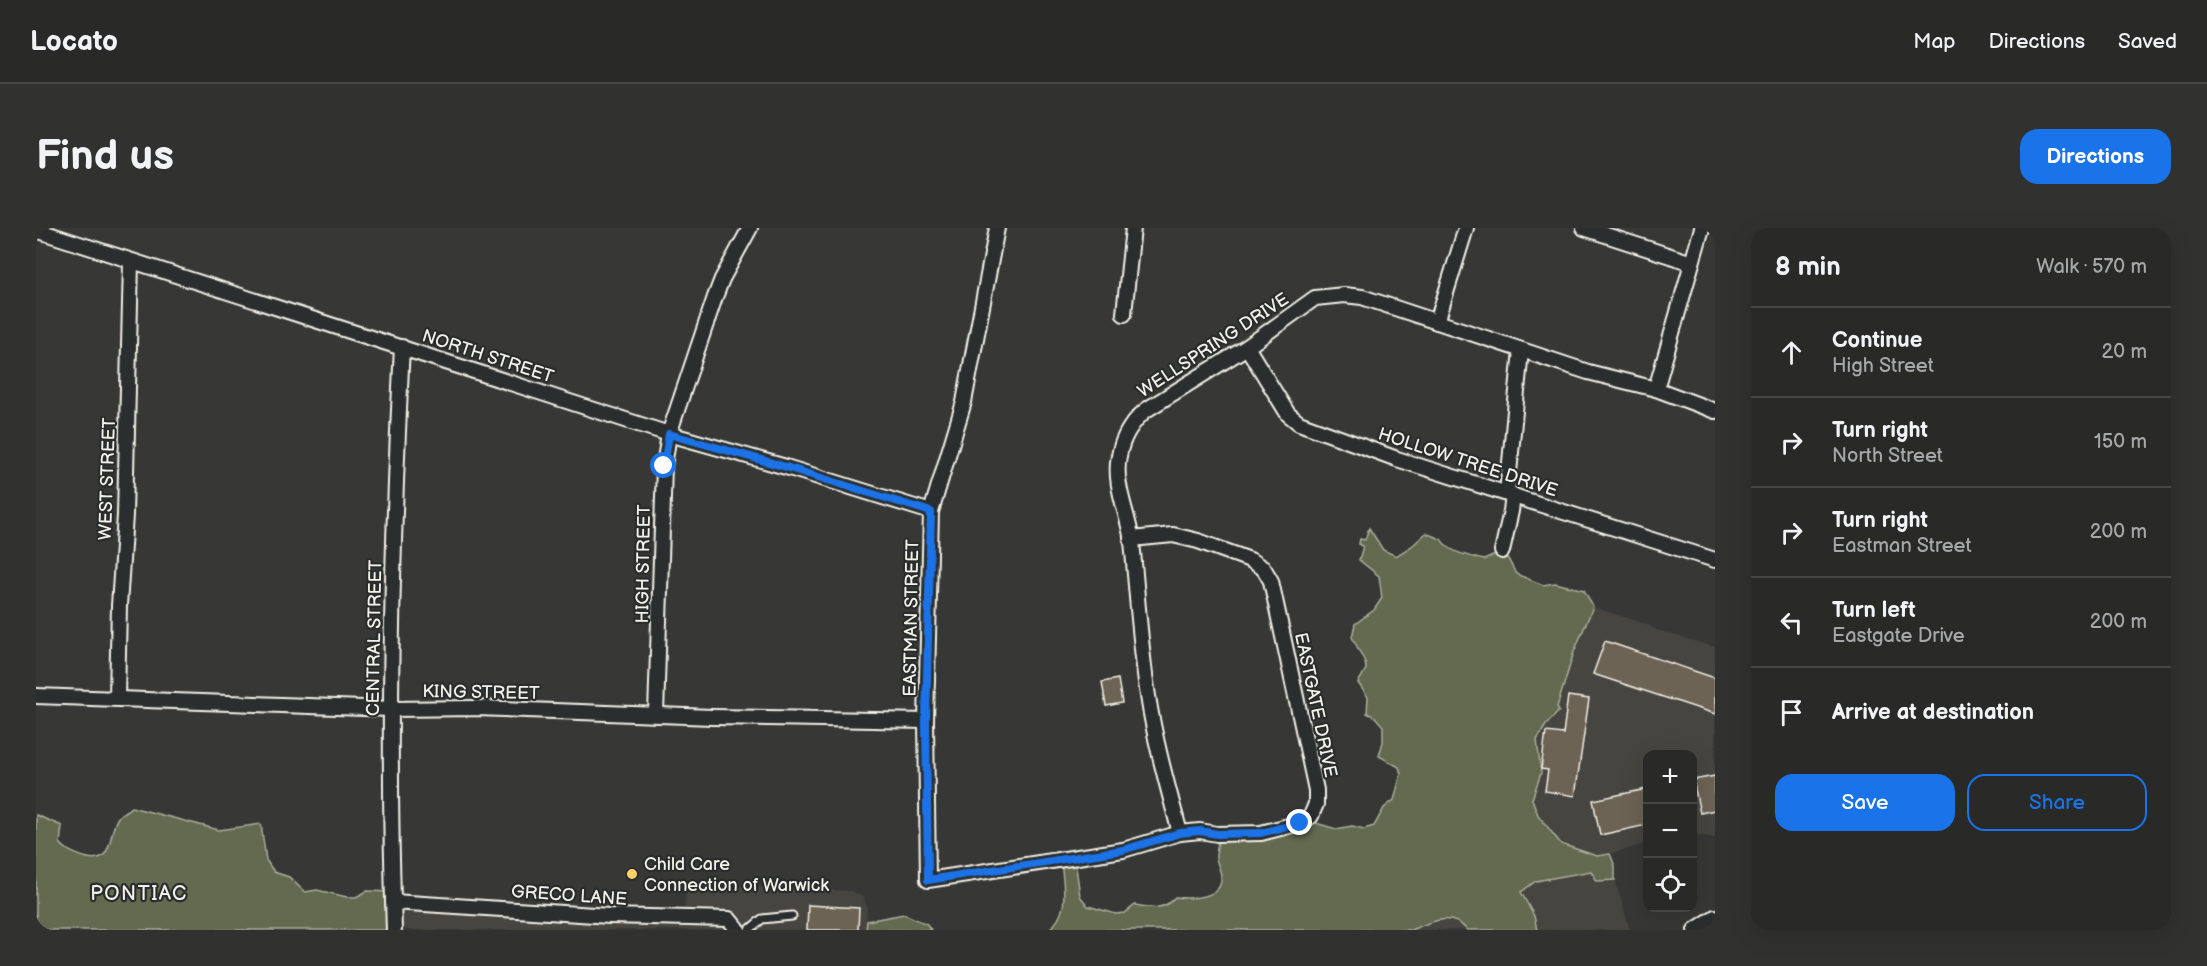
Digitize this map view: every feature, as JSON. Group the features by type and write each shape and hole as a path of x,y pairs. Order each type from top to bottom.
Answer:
{"street":[{"path":"733,228 749,230"},
{"name":"EASTMAN STREET","path":"928,880 926,721 931,512 964,402 997,228"},
{"path":"1124,314 1133,228"},
{"path":"1437,322 1466,228"},
{"path":"1584,228 1692,263"},
{"path":"1656,389 1702,228"},
{"name":"NORTH STREET","path":"36,230 669,434 931,512"},
{"name":"HIGH STREET","path":"656,714 664,466 669,434 722,279 749,230"},
{"name":"WEST STREET","path":"117,698 119,606 125,515 131,261"},
{"name":"WELLSPRING DRIVE","path":"1180,833 1148,697 1137,612 1131,538 1117,474 1118,457 1130,428 1146,410 1247,347 1315,298 1344,295 1362,297 1588,372 1656,389 1715,411"},
{"name":"CENTRAL STREET","path":"394,930 390,773 397,451 402,347"},
{"name":"HOLLOW TREE DRIVE","path":"1247,347 1288,414 1299,423 1397,459 1715,560"},
{"path":"1502,551 1511,511 1510,494 1521,350"},
{"name":"EASTGATE DRIVE","path":"928,880 1123,850 1180,833 1200,831 1217,834 1261,833 1300,823 1311,816 1316,804 1316,790 1274,592 1264,569 1250,560 1173,535 1131,538"},
{"name":"KING STREET","path":"36,696 391,709 477,708 926,721"},
{"name":"GRECO LANE","path":"393,902 610,916 729,920 738,930"},
{"path":"1695,930 1715,917"}],"lane":[{"path":"749,930 762,919 792,916"}],"shaded area":[{"path":"1593,607 1649,625 1656,630 1715,647 1715,838 1697,835 1697,750 1643,750 1643,844 1597,856 1561,844 1538,815 1532,799 1541,773 1537,741 1546,725 1559,711 1557,707 1574,652"},
{"path":"1591,871 1597,881 1615,880 1630,930 1537,930 1521,892 1536,881"},
{"path":"724,886 850,891 863,897 867,907 866,930 395,930 394,907 684,917 686,887"},
{"path":"1438,918 1461,923 1467,930 1411,930"}],"green space":[{"path":"1369,528 1383,550 1396,556 1426,533 1441,539 1454,551 1484,560 1504,551 1516,574 1543,585 1555,583 1584,590 1593,607 1574,652 1557,707 1559,711 1546,725 1537,740 1541,773 1532,799 1538,815 1561,844 1597,856 1610,854 1615,866 1615,880 1597,881 1591,871 1536,881 1521,892 1534,916 1537,930 1467,930 1454,921 1440,920 1411,930 1048,930 1060,916 1063,907 1061,861 1075,859 1080,896 1088,906 1116,914 1125,913 1135,905 1162,906 1175,897 1204,896 1217,890 1221,877 1216,858 1219,834 1306,820 1336,829 1352,826 1364,829 1374,826 1384,808 1394,800 1401,774 1399,767 1379,756 1383,742 1383,726 1375,717 1367,713 1368,697 1358,683 1366,669 1365,662 1352,637 1355,624 1374,610 1382,598 1379,576 1359,560 1363,546 1359,544 1360,539 1365,540"},
{"path":"131,807 219,830 261,824 266,860 274,872 289,877 305,892 317,890 356,897 367,891 392,892 395,930 36,930 36,815 62,826 60,843 70,852 94,859 106,852 115,822"},
{"path":"904,914 927,924 931,930 866,930 867,921"}],"building":[{"path":"1605,641 1715,678 1715,714 1593,674"},
{"path":"1118,679 1122,703 1106,706 1102,682"},
{"path":"1568,696 1589,699 1575,796 1545,791 1548,770 1541,769 1546,732 1563,734"},
{"path":"1715,776 1715,810 1700,813 1697,779"},
{"path":"1643,790 1643,826 1600,835 1593,800"},
{"path":"808,905 859,908 858,930 807,930"}],"place":[{"name":"Child Care Connection of Warwick","path":"632,874"}],"district":[{"name":"PONTIAC","path":"139,893"}],"route":[{"path":"664,466 669,434 931,512 926,721 928,880 1123,850 1180,833 1200,831 1217,834 1261,833 1300,823"}]}
